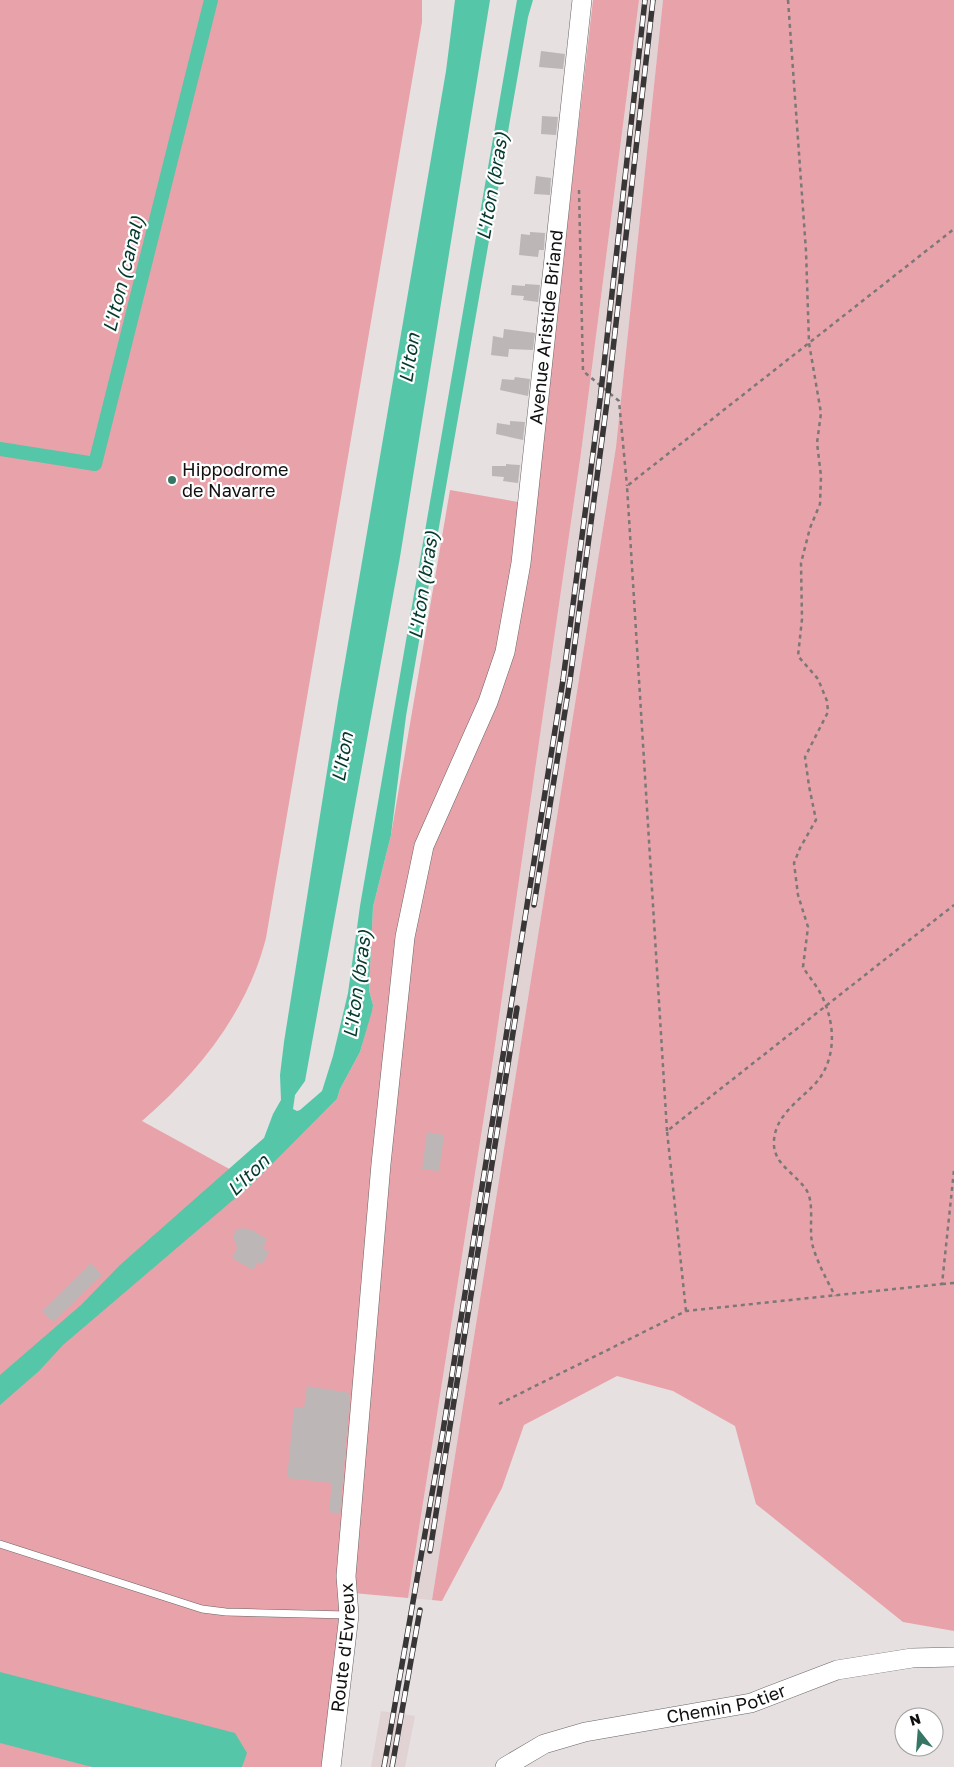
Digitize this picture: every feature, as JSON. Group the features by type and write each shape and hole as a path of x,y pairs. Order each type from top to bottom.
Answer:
{"main road":[{"name":"Avenue Aristide Briand","path":"350,1529 381,1164 405,937 424,846 488,702 505,652 521,563 582,0"},
{"name":"Route d'Evreux","path":"331,1767 348,1621 346,1576 350,1529"},
{"name":"Chemin Potier","path":"505,1767 552,1742 585,1732 667,1720 751,1703 837,1670 912,1658 954,1658"}],"lane":[{"path":"0,1544 202,1609 348,1621"}],"path":[{"path":"788,0 789,45 806,251 809,343 821,413 817,443 821,476 820,504 810,528 801,563 802,619 798,656 818,680 827,701 828,712 805,756 816,820 794,863 798,895 808,928 803,967 818,989 826,1006 832,1029 833,1046 827,1067 814,1085 786,1113 776,1131 776,1155 789,1173 807,1191 813,1246 835,1296"},
{"path":"579,188 583,371 620,401 668,1130 686,1312"},
{"path":"626,486 954,229"},
{"path":"668,1130 954,905"},
{"path":"942,1284 954,1170"},
{"path":"499,1404 686,1312 954,1283"}],"shaded area":[{"path":"0,0 422,0 422,22 266,938 258,965 247,991 218,1039 183,1082 142,1121 253,1182 337,1099 340,1089 360,1052 373,1005 369,990 373,907 391,835 450,490 535,505 593,0 639,0 581,453 492,1066 408,1598 353,1593 326,1767 0,1767"},
{"path":"639,0 663,0 616,447 432,1600 408,1598 492,1066 581,453"},
{"path":"663,0 954,0 954,1631 903,1622 756,1504 735,1426 673,1391 617,1376 524,1425 502,1488 442,1601 432,1600 616,447"},
{"path":"381,1711 415,1716 405,1767 371,1767"}],"water":[{"path":"455,0 490,0 400,557 305,1081 295,1095 293,1109 300,1110 322,1091 333,1056 348,993 360,906 517,0 533,0 528,17 406,716 391,835 373,907 369,990 373,1005 360,1052 340,1089 337,1099 253,1183 63,1345 39,1371 0,1405 0,1375 81,1305 120,1265 264,1138 273,1114 281,1100 280,1075 284,1042 338,702 446,71"},
{"path":"0,1672 235,1733 247,1753 242,1767 92,1767 0,1743"}],"building":[{"path":"541,51 565,54 563,69 539,67"},
{"path":"542,116 558,117 556,135 541,134"},
{"path":"536,176 551,178 550,195 534,194"},
{"path":"530,232 545,233 544,250 539,250 538,257 519,255 521,234 530,235"},
{"path":"525,284 540,285 538,302 523,300 524,296 511,295 512,285 525,286"},
{"path":"504,329 535,333 533,350 509,349 508,357 491,355 493,336 503,338"},
{"path":"515,377 530,379 528,396 500,390 502,379 514,380"},
{"path":"510,421 525,422 523,440 496,434 497,423 510,425"},
{"path":"506,464 520,465 518,483 503,481 504,477 492,476 492,466 506,466"},
{"path":"427,1132 444,1135 439,1171 422,1169"},
{"path":"242,1228 252,1230 267,1239 263,1248 269,1252 262,1265 258,1262 253,1270 232,1258 237,1248 233,1236 236,1230"},
{"path":"91,1263 102,1275 53,1322 42,1311"},
{"path":"307,1386 350,1393 340,1514 329,1512 332,1483 287,1478 294,1407 304,1408"}],"waterway":[{"name":"L'Iton (canal)","path":"0,449 95,464 211,0"}],"railway":[{"path":"384,1767 443,1431 563,680 600,400 645,0"},
{"path":"534,905 570,680 607,402 653,0"},
{"path":"430,1551 517,1008"},
{"path":"392,1767 420,1610"}],"place":[{"name":"Hippodrome de Navarre","path":"172,480"}],"water label":[{"name":"L'Iton (bras)","path":"492,186"},
{"name":"L'Iton","path":"409,358"},
{"name":"L'Iton (bras)","path":"423,585"},
{"name":"L'Iton","path":"342,757"},
{"name":"L'Iton (bras)","path":"357,984"},
{"name":"L'Iton","path":"248,1175"}]}
